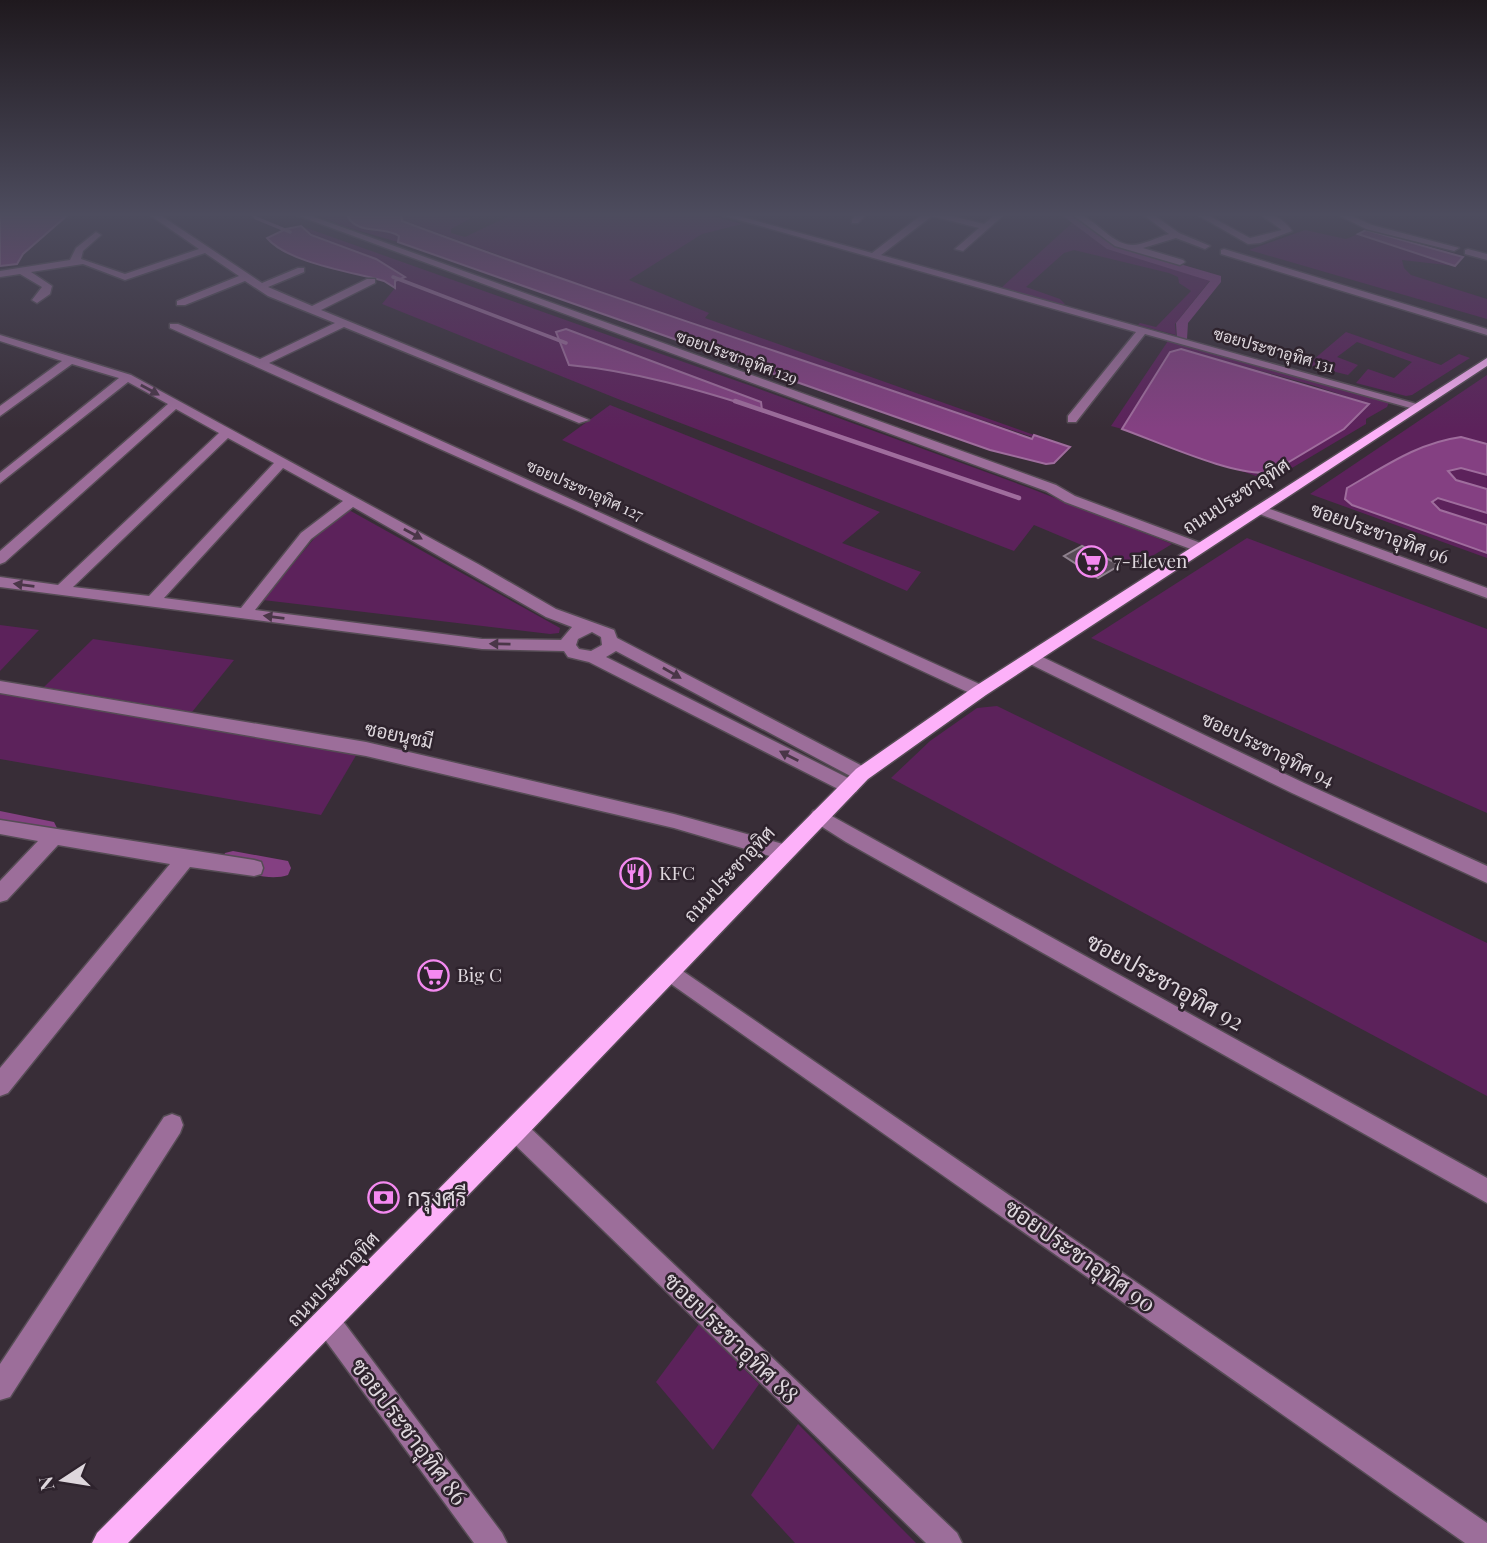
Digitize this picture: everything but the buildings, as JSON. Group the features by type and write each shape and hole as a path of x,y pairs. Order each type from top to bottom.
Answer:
{"main road":[{"name":"ถนนประชาอุทิศ","path":"107,1543 516,1130 671,972 783,852 862,774 980,691 1487,361"}],"street":[{"path":"37,300 46,292 45,285"},
{"path":"181,303 226,285"},
{"path":"310,311 363,285"},
{"name":"ซอยประชาอุทิศ 129","path":"489,285 1051,488 1070,499 1206,545"},
{"name":"ซอยประชาอุทิศ 131","path":"979,285 1418,406"},
{"path":"1342,285 1487,332"},
{"path":"1356,285 1487,323"},
{"path":"260,286 310,311 583,420"},
{"path":"261,363 344,323"},
{"name":"ซอยประชาอุทิศ 127","path":"173,326 632,530 980,691"},
{"path":"1072,419 1143,330"},
{"path":"0,338 127,377 551,613 587,627 606,630 612,642 862,774"},
{"path":"0,355 17,343"},
{"path":"0,412 71,359"},
{"path":"0,479 127,377"},
{"path":"0,559 175,404"},
{"path":"62,589 226,433"},
{"path":"152,602 281,463"},
{"path":"244,614 316,526 336,509 353,501"},
{"name":"ซอยประชาอุทิศ 96","path":"1259,509 1487,593"},
{"path":"0,582 482,644 568,646 579,656 593,657 640,679 850,788"},
{"path":"568,646 575,632 587,627"},
{"path":"593,657 606,652 612,642"},
{"name":"ซอยประชาอุทิศ 94","path":"1032,658 1298,788 1487,875"},
{"name":"ซอยนุชมี","path":"0,687 366,749 662,818 783,852"},
{"name":"ซอยประชาอุทิศ 92","path":"819,816 1487,1191"},
{"path":"0,827 254,868"},
{"path":"0,894 53,837"},
{"path":"0,1085 186,859"},
{"name":"ซอยประชาอุทิศ 90","path":"671,972 1487,1541"},
{"path":"0,1387 172,1125"},
{"name":"ซอยประชาอุทิศ 88","path":"516,1130 947,1543"},
{"name":"ซอยประชาอุทิศ 86","path":"327,1321 492,1543"}],"shaded area":[{"path":"395,285 467,285 1032,489 1172,544 1134,567 1034,525 1014,551 618,399 382,304","holes":["567,329 761,410 714,395 618,372 569,365"]},
{"path":"520,285 580,285 1032,439 1034,435 1070,447 1054,463 1046,464 990,450"},
{"path":"581,285 641,285 709,313 705,318 1034,435 1035,438"},
{"path":"1004,285 1028,285 1026,287 1060,299 1065,304 1058,305 1001,288"},
{"path":"1182,285 1206,285 1175,324 1176,335 1138,325 1140,323 1156,327 1191,291"},
{"path":"1370,285 1443,285 1487,299 1487,319"},
{"path":"566,329 761,402 762,410 667,382 569,365 556,332"},
{"path":"1346,332 1441,365 1459,354 1470,358 1412,395 1406,396 1356,383 1368,369 1394,378 1412,362 1357,342 1337,357 1358,365 1348,375 1307,365"},
{"path":"1168,341 1389,402 1387,407 1366,419 1366,424 1270,481 1233,468 1258,474 1344,429 1369,404 1312,385 1180,349 1170,352 1122,429 1111,426"},
{"path":"1181,349 1369,404 1344,429 1272,472 1239,470 1218,464 1122,429 1170,352"},
{"path":"1487,375 1487,558 1310,494"},
{"path":"610,405 880,512 842,543 921,572 907,591 562,440"},
{"path":"1461,437 1487,444 1487,475 1461,468 1448,471 1456,480 1487,489 1487,513 1438,498 1432,502 1440,510 1487,525 1487,553 1352,505 1345,499 1347,488 1401,457 1445,440"},
{"path":"349,510 560,628 559,633 263,600 332,517"},
{"path":"1247,538 1487,629 1487,813 1091,638"},
{"path":"0,625 39,630 0,671"},
{"path":"93,639 234,660 192,712 44,687"},
{"path":"0,693 358,752 321,815 0,759"},
{"path":"997,706 1487,943 1487,1096 891,778 930,741 977,708"},
{"path":"699,1324 759,1384 713,1450 656,1382"},
{"path":"798,1424 916,1543 795,1543 751,1495"}],"waterway":[{"path":"414,285 566,343"},
{"path":"1182,336 1182,323 1212,285"},
{"path":"735,401 1019,498"},
{"path":"0,820 46,828"},
{"path":"233,860 280,868"}],"place":[{"name":"7-Eleven","path":"1091,561"},
{"name":"KFC","path":"636,873"},
{"name":"Big C","path":"434,975"},
{"name":"กรุงศรี","path":"384,1198"}]}
